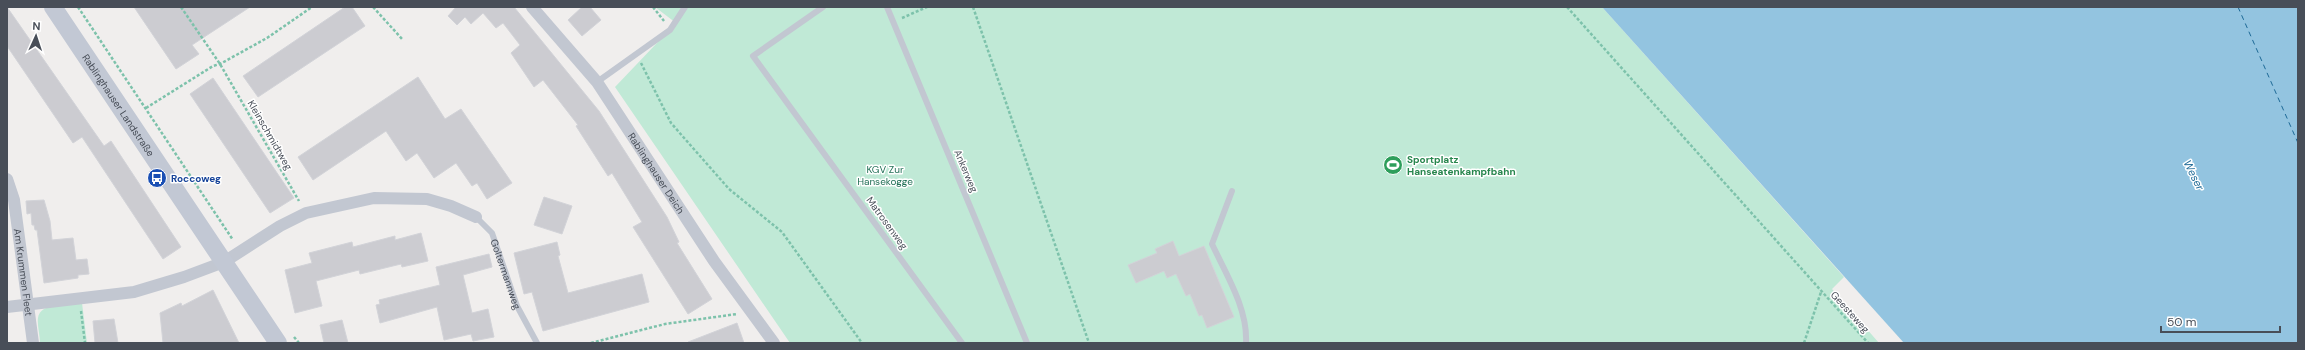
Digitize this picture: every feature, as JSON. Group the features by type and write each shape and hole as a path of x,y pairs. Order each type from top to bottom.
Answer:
{"street":[{"name":"Rablinghauser Landstraße","path":"53,7 126,120 224,262 284,337"},
{"name":"Rablinghauser Deich","path":"532,7 597,82 714,261 774,343"},
{"name":"Am Krummen Fleet","path":"7,179 14,200 33,343"},
{"name":"Goltermannweg","path":"224,262 280,226 306,213 374,192 427,199 451,206 476,217"},
{"path":"7,307 134,292 184,278 224,262"}],"lane":[{"path":"597,82 670,30 685,7"},
{"name":"Matrosenweg","path":"823,7 753,56 962,343"},
{"name":"Ankerweg","path":"887,7 1027,343"},
{"path":"1232,191 1212,244 1241,308 1246,343"},
{"name":"Goltermannweg","path":"476,217 492,233 517,306 537,343"}],"path":[{"path":"78,7 240,252"},
{"name":"Kleinschmidtweg","path":"181,7 220,64 306,213"},
{"path":"126,120 213,66 220,64 267,38 312,7"},
{"path":"373,7 403,40"},
{"path":"654,7 670,30"},
{"path":"892,22 927,7"},
{"path":"974,7 1089,343"},
{"name":"Geesteweg","path":"1566,7 1868,343"},
{"path":"636,54 671,123 729,189 782,232 862,343"},
{"path":"1804,343 1821,292"},
{"path":"80,298 85,343"},
{"path":"591,343 665,324 752,312"},
{"path":"284,337 299,343"}],"green space":[{"name":"KGV Zur Hansekogge","path":"655,7 1602,7 1844,277 1832,289 1879,343 790,343 615,87 676,23"},
{"path":"82,303 87,343 40,343 38,318 44,309 56,305"}],"water":[{"name":"Weser","path":"1602,7 2298,7 2298,343 1904,343"}],"building":[{"path":"7,7 104,146 111,141 181,247 163,259 82,137 73,143 7,46"},
{"path":"134,7 250,7 192,45 199,54 176,69"},
{"path":"345,7 352,7 365,26 258,97 243,76"},
{"path":"456,7 514,7 599,111 667,217 679,242 677,243 712,299 688,314 633,227 642,222 612,173 608,176 576,126 578,125 543,80 534,87 511,53 520,45 503,23 496,28 483,13 471,24 465,17 457,25 448,16"},
{"path":"582,7 590,7 601,20 582,36 568,20"},
{"path":"418,77 445,119 461,109 512,183 487,199 477,183 472,186 456,163 434,178 417,153 406,161 386,131 313,180 298,157"},
{"path":"213,78 294,198 270,213 190,94"},
{"path":"544,197 572,206 562,234 534,225"},
{"path":"44,200 50,221 52,240 73,238 76,260 87,259 89,274 78,275 78,278 44,283 37,230 35,230 34,225 32,225 31,213 27,214 26,201"},
{"path":"421,233 428,261 402,267 401,264 360,274 359,270 316,281 322,306 295,313 285,270 312,263 309,253 352,242 353,247 395,236 395,240"},
{"path":"1173,241 1179,256 1204,246 1234,317 1207,328 1202,315 1199,316 1190,294 1186,296 1176,274 1167,278 1164,271 1136,283 1128,265 1157,253 1155,249"},
{"path":"557,242 560,255 558,256 568,293 642,274 649,302 543,331 532,292 524,294 514,253"},
{"path":"489,254 492,267 463,275 472,313 488,309 494,337 473,341 471,334 444,340 437,307 380,323 376,305 380,304 379,300 440,285 436,267"},
{"path":"213,290 239,343 163,343 160,313 181,303 182,306"},
{"path":"114,319 118,343 95,343 93,321"},
{"path":"342,320 348,343 324,343 320,325"},
{"path":"737,323 744,343 688,343 688,342"}],"ferry route":[{"path":"2238,7 2298,143"}],"place":[{"name":"Sportplatz Hanseatenkampfbahn","path":"1393,165"},
{"name":"Roccoweg","path":"157,178"}]}
